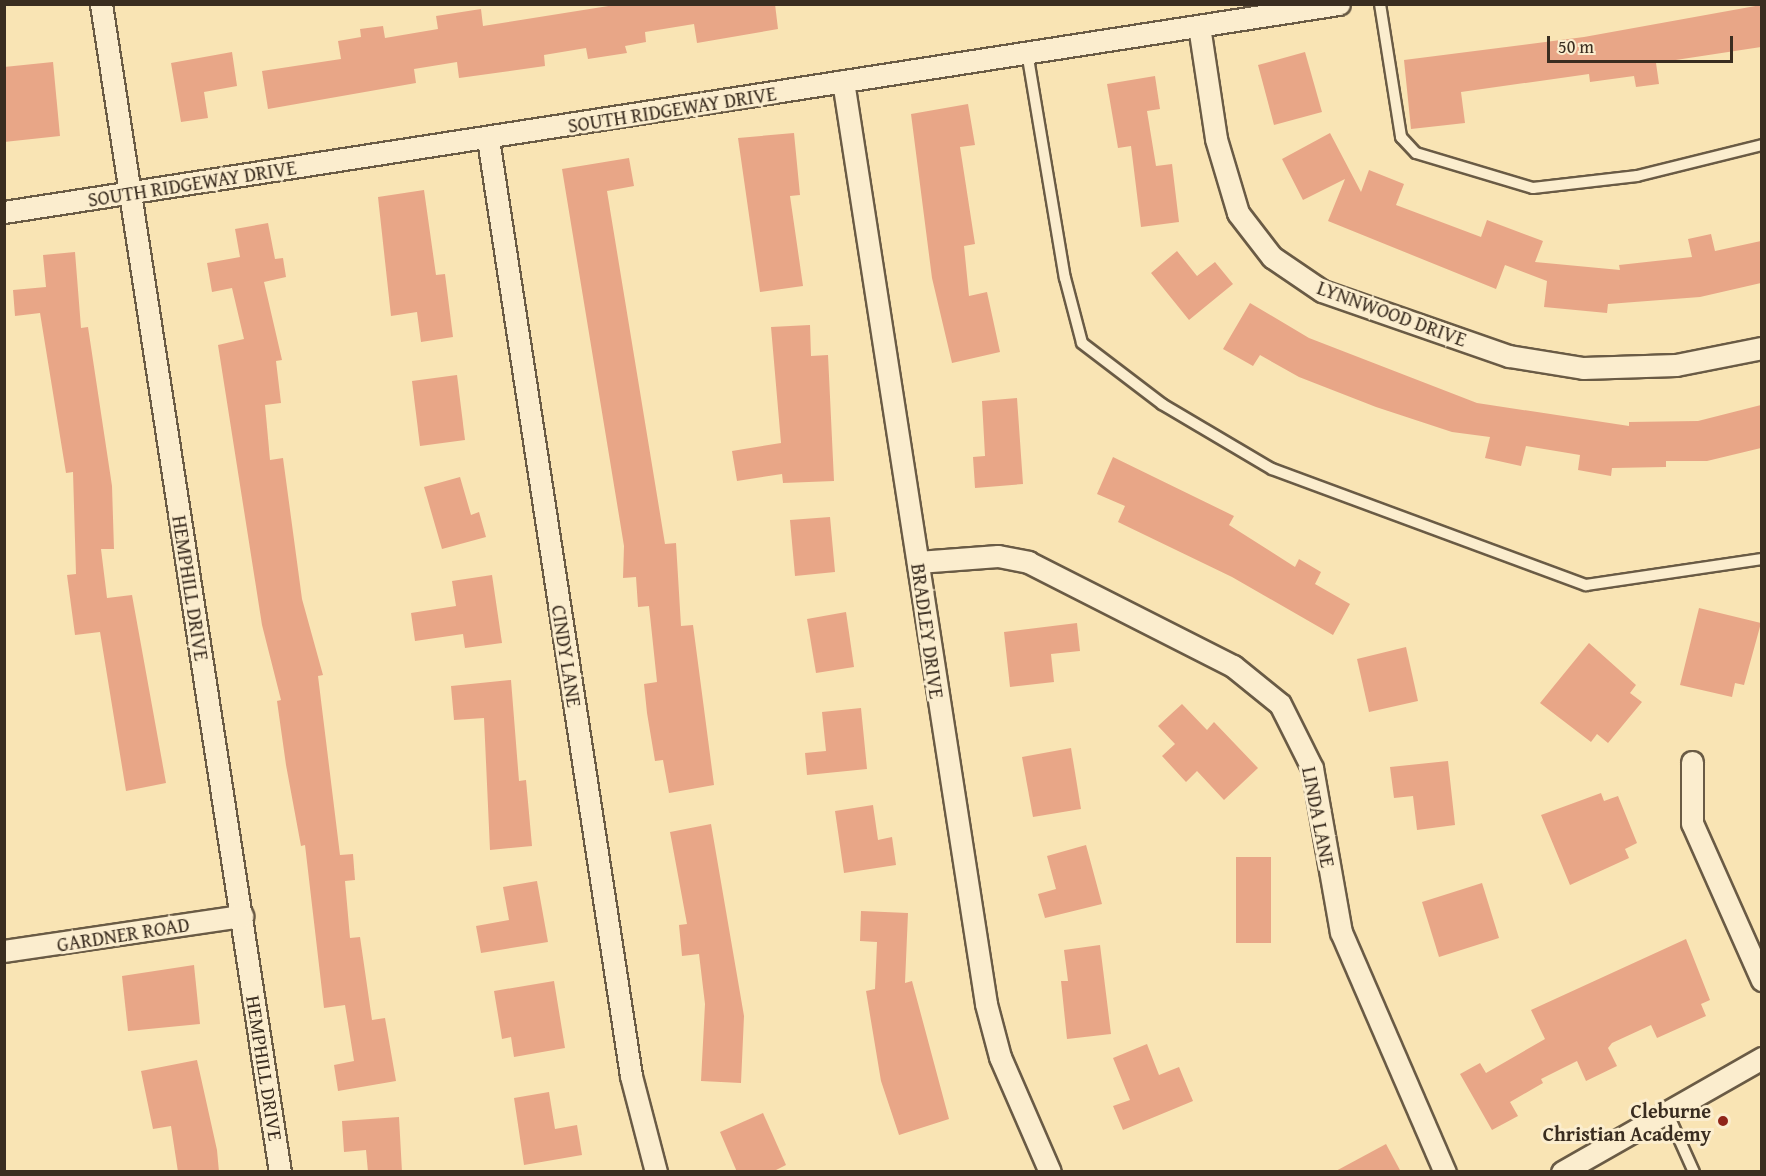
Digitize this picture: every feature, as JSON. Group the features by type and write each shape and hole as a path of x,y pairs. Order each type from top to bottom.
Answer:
{"street":[{"name":"HEMPHILL DRIVE","path":"101,4 280,1172"},
{"name":"SOUTH RIDGEWAY DRIVE","path":"4,212 1340,4"},
{"name":"LYNNWOOD DRIVE","path":"1199,26 1218,150 1238,213 1272,257 1322,291 1509,356 1583,368 1676,365 1761,348"},
{"name":"BRADLEY DRIVE","path":"843,81 986,1004 1000,1057 1050,1172"},
{"name":"CINDY LANE","path":"488,138 631,1076 656,1172"},
{"name":"LINDA LANE","path":"918,562 998,556 1028,562 1233,666 1280,704 1312,768 1341,932 1446,1172"},
{"path":"1692,762 1692,823 1761,980"},
{"name":"GARDNER ROAD","path":"4,951 242,916"},
{"path":"1562,1172 1761,1058"}],"lane":[{"path":"1380,4 1401,137 1416,153 1533,188 1637,176 1761,144"},
{"path":"1027,52 1065,278 1082,343 1162,404 1272,469 1586,585 1761,559"},
{"path":"1666,1112 1694,1172"}],"building":[{"path":"621,4 775,4 778,29 697,43 694,24 645,32 646,42 625,46 627,53 588,59 586,48 544,55 545,66 459,78 457,62 414,69 416,83 268,109 262,71 341,59 338,41 361,37 360,29 383,26 385,38 438,29 436,16 481,9 483,26"},
{"path":"1761,5 1761,47 1656,63 1659,84 1636,87 1634,76 1590,82 1589,74 1461,92 1465,123 1411,129 1404,60 1584,37"},
{"path":"232,52 237,86 204,92 208,118 181,122 171,63"},
{"path":"1305,52 1322,112 1274,125 1258,65"},
{"path":"53,62 60,136 4,142 4,67"},
{"path":"1155,76 1160,109 1147,111 1156,166 1172,164 1179,222 1141,227 1131,146 1118,148 1107,84"},
{"path":"968,104 975,145 960,147 975,244 964,246 969,296 987,292 1000,352 952,363 932,278 911,114"},
{"path":"794,133 800,195 790,196 803,286 760,292 738,138"},
{"path":"1330,133 1361,192 1369,170 1404,184 1396,205 1481,237 1487,220 1543,241 1535,262 1620,270 1619,265 1692,257 1688,239 1711,234 1715,251 1761,241 1761,283 1700,297 1608,304 1607,313 1544,307 1547,281 1505,265 1496,289 1328,221 1345,179 1303,200 1282,159"},
{"path":"629,158 634,186 607,191 665,544 676,543 681,626 693,625 714,785 669,793 663,760 655,761 647,713 644,684 657,682 649,606 638,607 636,577 623,578 624,546 562,169"},
{"path":"424,190 436,275 445,274 453,337 421,342 417,312 391,316 378,197"},
{"path":"268,223 275,259 283,258 286,277 264,282 282,360 276,361 281,403 265,405 270,460 283,458 302,599 323,675 318,676 340,855 353,854 355,880 345,881 350,938 360,937 372,1020 385,1018 396,1081 338,1091 334,1065 354,1061 345,1005 324,1008 305,845 301,846 286,765 277,701 281,700 262,625 218,345 244,339 232,288 212,292 207,263 240,257 235,229"},
{"path":"1177,251 1197,276 1215,262 1233,284 1189,320 1151,273"},
{"path":"75,252 81,328 88,327 112,486 114,549 101,549 107,598 132,595 166,783 126,791 100,632 75,635 67,575 76,574 73,472 66,473 40,313 15,316 13,290 46,287 43,255"},
{"path":"1250,303 1309,338 1477,403 1629,426 1629,422 1698,421 1761,405 1761,448 1707,461 1666,461 1666,467 1612,468 1611,476 1578,470 1580,455 1526,446 1521,466 1485,458 1490,437 1452,432 1376,407 1299,377 1260,355 1253,366 1223,349"},
{"path":"810,325 811,356 828,355 834,481 783,483 782,474 737,481 732,451 781,443 771,327"},
{"path":"457,375 465,440 420,446 412,381"},
{"path":"1017,398 1023,484 975,488 973,457 985,456 982,401"},
{"path":"1113,457 1234,516 1229,525 1295,567 1299,559 1321,572 1315,584 1350,604 1333,635 1232,577 1118,522 1125,506 1097,494"},
{"path":"460,477 471,515 479,512 486,537 442,549 424,487"},
{"path":"830,517 835,572 795,576 790,520"},
{"path":"492,575 502,643 465,648 463,634 415,641 411,613 456,606 452,581"},
{"path":"1699,608 1761,623 1744,685 1735,683 1732,697 1680,685"},
{"path":"846,612 854,667 816,673 807,619"},
{"path":"1077,623 1080,651 1051,654 1054,682 1010,687 1004,632"},
{"path":"1589,643 1636,685 1630,693 1642,702 1608,743 1597,734 1591,742 1540,703"},
{"path":"1406,647 1418,701 1369,712 1357,659"},
{"path":"511,680 519,781 526,780 532,846 490,850 484,718 454,720 451,686"},
{"path":"1182,704 1207,730 1214,722 1258,768 1224,800 1197,771 1186,782 1162,756 1175,744 1158,726"},
{"path":"861,708 867,769 807,775 805,753 826,751 822,712"},
{"path":"1071,748 1081,809 1033,817 1022,757"},
{"path":"1448,761 1455,825 1417,830 1413,796 1394,798 1390,767"},
{"path":"1601,793 1604,801 1618,796 1637,843 1625,849 1629,858 1570,885 1541,815"},
{"path":"873,805 878,840 892,837 896,865 844,873 835,811"},
{"path":"711,824 744,1016 741,1083 701,1081 705,1004 699,954 682,956 679,925 687,924 670,832"},
{"path":"1086,845 1102,904 1045,918 1038,894 1056,889 1047,856"},
{"path":"1236,857 1271,857 1271,943 1236,943"},
{"path":"537,881 548,942 481,953 476,926 509,920 503,887"},
{"path":"1482,883 1499,938 1439,957 1422,902"},
{"path":"861,911 908,913 905,983 912,981 949,1119 899,1135 881,1081 866,991 875,989 877,942 860,941"},
{"path":"1686,939 1710,1000 1701,1004 1706,1016 1657,1038 1651,1025 1612,1043 1608,1048 1617,1066 1586,1081 1577,1061 1541,1079 1543,1083 1510,1102 1518,1116 1492,1130 1460,1074 1480,1063 1486,1073 1545,1039 1531,1010"},
{"path":"1100,945 1111,1034 1067,1039 1061,981 1068,981 1064,950"},
{"path":"194,965 200,1024 128,1031 122,976"},
{"path":"554,981 565,1048 514,1057 511,1037 502,1039 494,991"},
{"path":"1147,1044 1159,1075 1179,1067 1193,1101 1123,1130 1113,1106 1130,1100 1113,1058"},
{"path":"197,1060 217,1150 219,1172 178,1172 171,1126 153,1129 141,1071"},
{"path":"549,1092 555,1129 577,1125 582,1155 524,1165 514,1098"},
{"path":"763,1113 786,1165 772,1172 737,1172 720,1132"},
{"path":"399,1117 402,1172 368,1172 366,1150 344,1152 342,1121"},
{"path":"1386,1144 1401,1172 1334,1172"}],"place":[{"name":"Cleburne Christian Academy","path":"1723,1121"}]}
